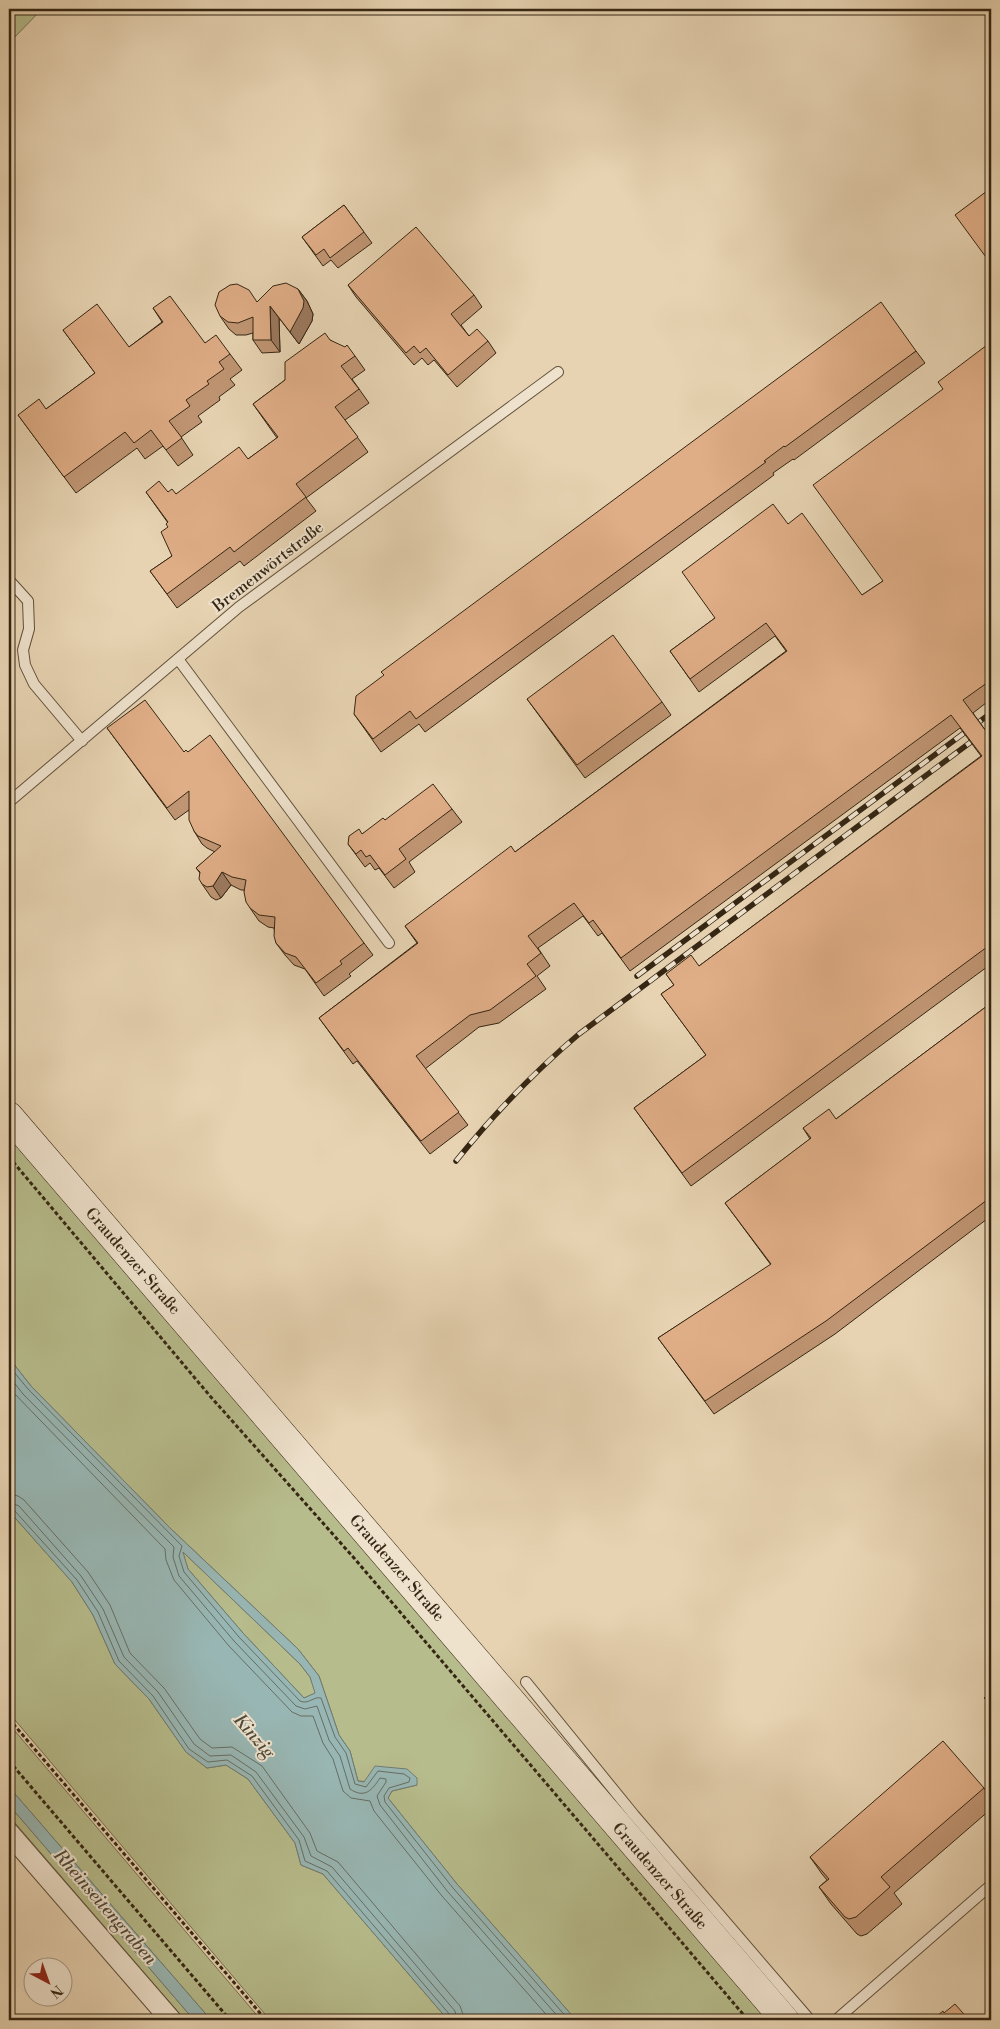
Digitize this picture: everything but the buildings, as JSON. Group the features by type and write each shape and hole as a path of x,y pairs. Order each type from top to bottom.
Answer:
{"street":[{"name":"Graudenzer Straße","path":"9,1116 785,2020"},
{"path":"9,1833 171,2020"}],"lane":[{"name":"Bremenwörtstraße","path":"9,802 239,607 558,372"},
{"path":"9,580 28,601 29,629 23,650 24,665 34,684 82,741"},
{"path":"178,659 389,944"},
{"path":"526,1682 634,1815 810,2020"},
{"path":"836,2020 991,1885"}],"path":[{"path":"9,1157 210,1396 361,1566 748,2020"},
{"path":"9,1719 266,2020"},
{"path":"9,1761 230,2020"}],"green space":[{"path":"9,9 42,9 9,43"},
{"path":"9,1126 772,2020 576,2020 457,1884 388,1798 392,1791 417,1785 358,1781 350,1751 339,1735 319,1676 298,1649 170,1528 31,1386 9,1358"},
{"path":"9,1511 72,1582 93,1615 115,1664 149,1699 186,1752 207,1768 226,1765 248,1779 295,1843 301,1865 323,1874 448,2020 270,2020 9,1713"},
{"path":"182,1551 300,1664 310,1677 316,1693 304,1698 243,1633 188,1569"},
{"path":"9,1724 261,2020 211,2020 9,1787"},
{"path":"9,1805 194,2020 185,2020 9,1816"}],"water":[{"name":"Kinzig","path":"9,1358 31,1386 170,1528 298,1649 319,1676 339,1735 350,1751 358,1781 364,1782 375,1766 407,1769 417,1778 417,1785 392,1791 388,1798 457,1884 576,2020 448,2020 323,1874 301,1865 295,1843 248,1779 226,1765 207,1768 186,1752 149,1699 115,1664 93,1615 72,1582 9,1511","holes":["183,1552 300,1664 310,1677 315,1693 304,1698 243,1633 188,1569"]},
{"name":"Rheinseitengraben","path":"9,1787 211,2020 194,2020 9,1805"}],"railway":[{"path":"637,976 991,713"},
{"path":"456,1161 514,1095 579,1034 991,727"}]}
